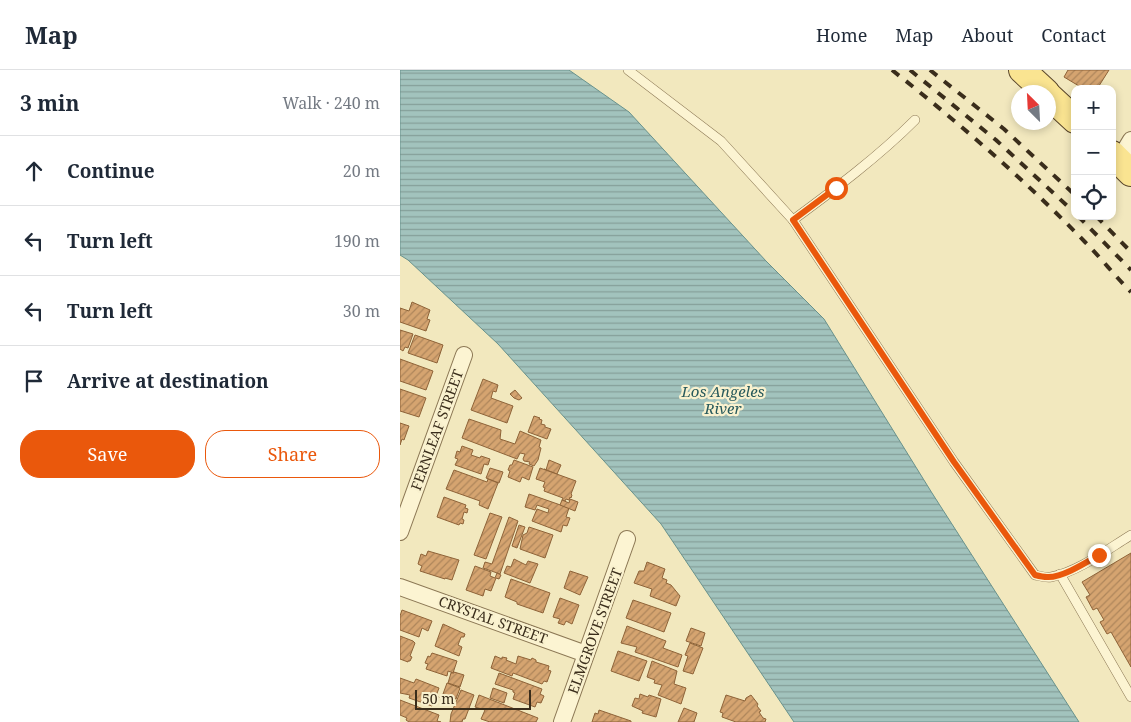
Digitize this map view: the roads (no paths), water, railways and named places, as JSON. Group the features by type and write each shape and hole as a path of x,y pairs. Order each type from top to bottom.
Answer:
{"main road":[{"path":"1022,70 1038,85"},
{"path":"1056,102 1071,116"}],"street":[{"name":"FERNLEAF STREET","path":"400,532 464,355"},
{"name":"ELMGROVE STREET","path":"562,722 627,539"},
{"name":"CRYSTAL STREET","path":"400,587 586,654"}],"lane":[{"path":"628,70 685,112 721,142 793,220 954,462 1035,575 1049,578 1060,574 1085,563 1131,535"},
{"path":"793,220 858,171 901,135 915,120"},
{"path":"1060,574 1131,697"}],"water":[{"name":"Los Angeles River","path":"400,70 569,70 629,112 766,261 824,319 932,493 1079,722 794,722 661,524 498,344 408,260 400,255"}],"railway":[{"path":"892,70 967,131 1015,174 1085,242 1131,292"},
{"path":"910,70 996,140 1071,209"},
{"path":"930,70 1004,129 1071,191"},
{"path":"1082,220 1131,270"},
{"path":"1100,220 1131,252"}]}
